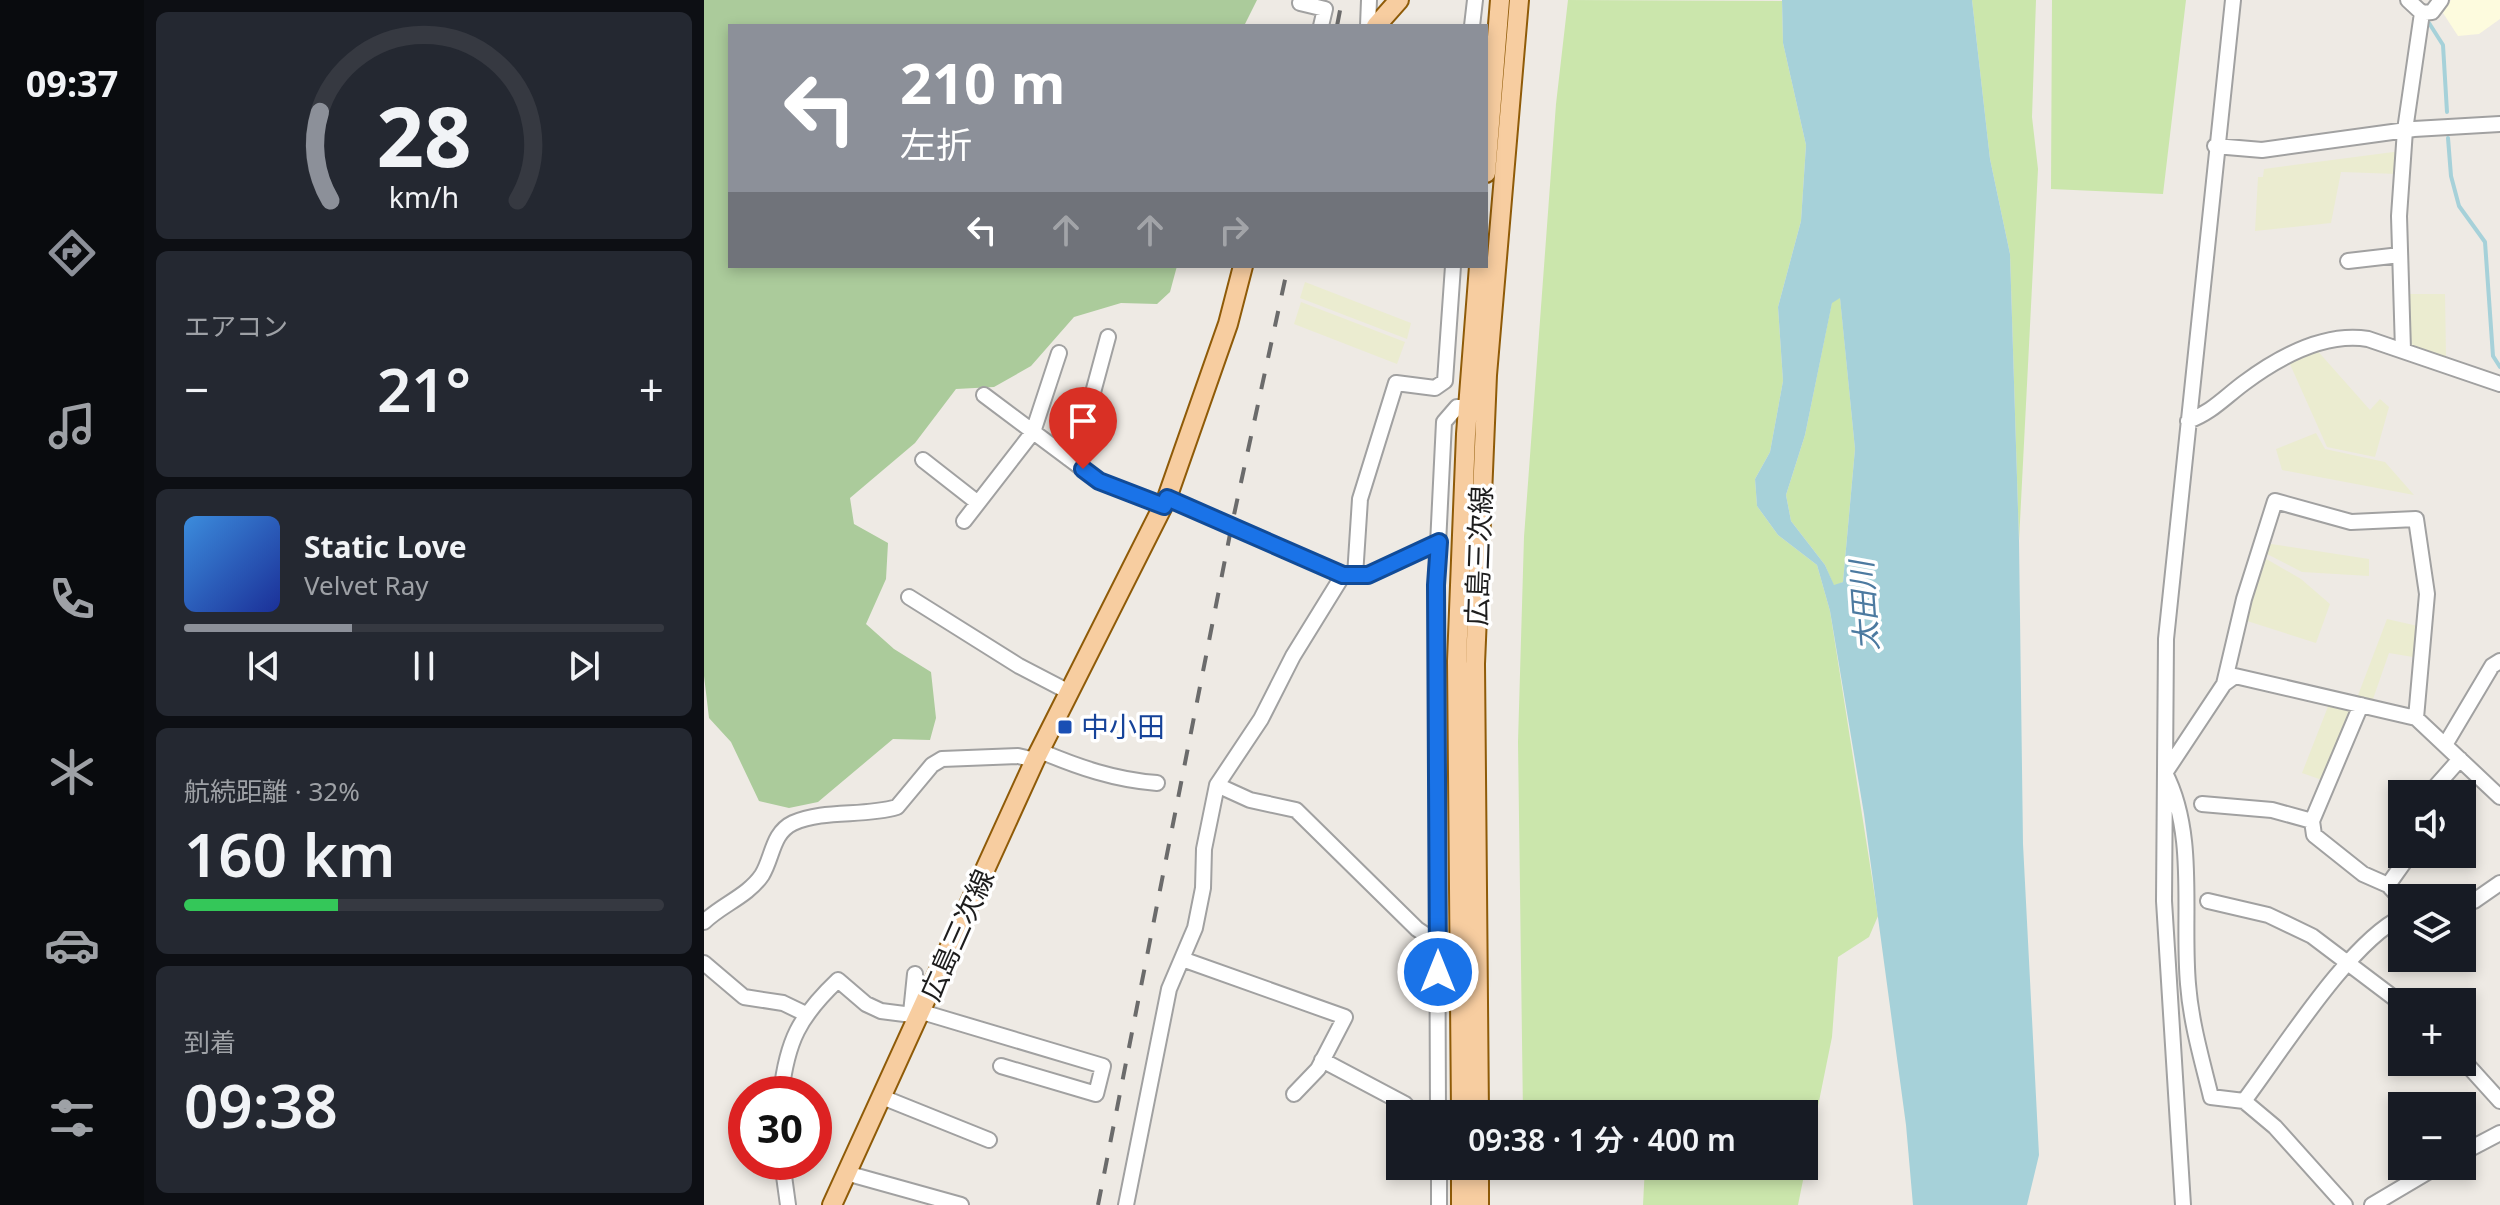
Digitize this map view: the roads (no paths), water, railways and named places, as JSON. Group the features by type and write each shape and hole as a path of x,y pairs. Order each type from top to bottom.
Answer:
{"main road":[{"path":"1378,24 1399,0"},
{"path":"1488,148 1500,0"},
{"name":"広島三次線","path":"1461,1100 1457,661 1477,407 1519,0"},
{"name":"広島三次線","path":"832,1205 1038,756 1165,502 1228,324 1242,268"},
{"name":"広島三次線","path":"1479,268 1475,664 1479,1100"},
{"path":"1461,1180 1461,1205"},
{"path":"1479,1180 1479,1205"}],"street":[{"path":"1368,24 1369,0"},
{"path":"1472,24 1475,0"},
{"path":"2183,1205 2164,901 2166,639 2215,146 2233,0"},
{"path":"2408,0 2422,13 2432,12 2441,0"},
{"path":"1300,3 1325,9 1321,24"},
{"path":"2403,350 2399,216 2405,130 2422,13"},
{"path":"2215,146 2262,150 2405,130 2500,124"},
{"path":"2348,261 2400,255"},
{"path":"1126,1205 1169,989 1195,928 1201,902 1204,849 1217,785 1261,719 1293,656 1349,576 1360,499 1396,383 1435,388 1445,381 1453,268"},
{"path":"2188,421 2204,415 2246,381 2322,340 2345,335 2403,350 2500,384"},
{"path":"1068,458 1088,411 1108,337"},
{"path":"964,521 1033,432 1059,353"},
{"path":"984,395 1099,481 1165,502 1349,576 1368,575 1439,542"},
{"path":"1438,1100 1436,585 1444,422 1457,407 1477,407"},
{"path":"923,460 978,503"},
{"path":"2165,773 2224,684 2244,599 2275,501 2351,522 2416,519 2427,594 2416,718"},
{"path":"909,597 1019,666 1069,692"},
{"path":"2445,745 2492,666 2500,661"},
{"path":"2224,684 2235,676 2416,718 2500,797"},
{"path":"2361,705 2312,821 2314,835 2363,874 2388,885"},
{"path":"704,922 719,907 753,885 762,874 780,830 795,822 897,807 932,765 942,759 1038,756 1104,775 1157,783"},
{"path":"2441,780 2460,759"},
{"path":"2165,773 2177,795 2183,841 2191,1016 2211,1097 2244,1101 2275,1127 2345,1205"},
{"path":"1217,785 1250,800 1296,810 1315,825 1417,929 1438,943"},
{"path":"2202,804 2272,810 2312,821"},
{"path":"2476,900 2500,883"},
{"path":"2208,901 2268,915 2312,936 2388,993"},
{"path":"2244,1101 2348,962 2388,924"},
{"path":"1182,959 1345,1017 1322,1060 1294,1094"},
{"path":"704,963 744,997 783,1003 806,1014"},
{"path":"915,974 918,1014"},
{"path":"785,1076 794,1036 806,1014 838,980 866,1004 881,1011 901,1016 918,1014 1103,1066 1096,1094 1001,1066"},
{"path":"1322,1060 1397,1100"},
{"path":"2476,1074 2500,1101"},
{"path":"882,1097 989,1140"},
{"path":"2476,1146 2500,1133"},
{"path":"846,1173 961,1205"},
{"path":"785,1180 788,1205"},
{"path":"1439,1180 1439,1205"},
{"path":"2372,1205 2414,1180"}],"water":[{"name":"太田川","path":"1782,0 1972,0 1990,159 2010,254 2019,541 2023,844 2039,1155 2027,1205 1913,1205 1906,1125 1864,814 1830,611 1817,565 1778,535 1757,506 1755,479 1770,452 1783,381 1778,307 1801,221 1806,145 1783,43","holes":["1840,298 1855,449 1843,582 1834,585 1825,565 1791,521 1786,495 1805,435 1832,303"]}],"waterway":[{"path":"2429,23 2443,45 2447,112"},
{"path":"2448,138 2451,176 2459,206 2485,242 2493,356 2500,367"}],"railway":[{"path":"1337,24 1342,0"},
{"path":"1098,1205 1232,524 1288,268"}],"place":[{"name":"中小田","path":"1065,727"}]}
